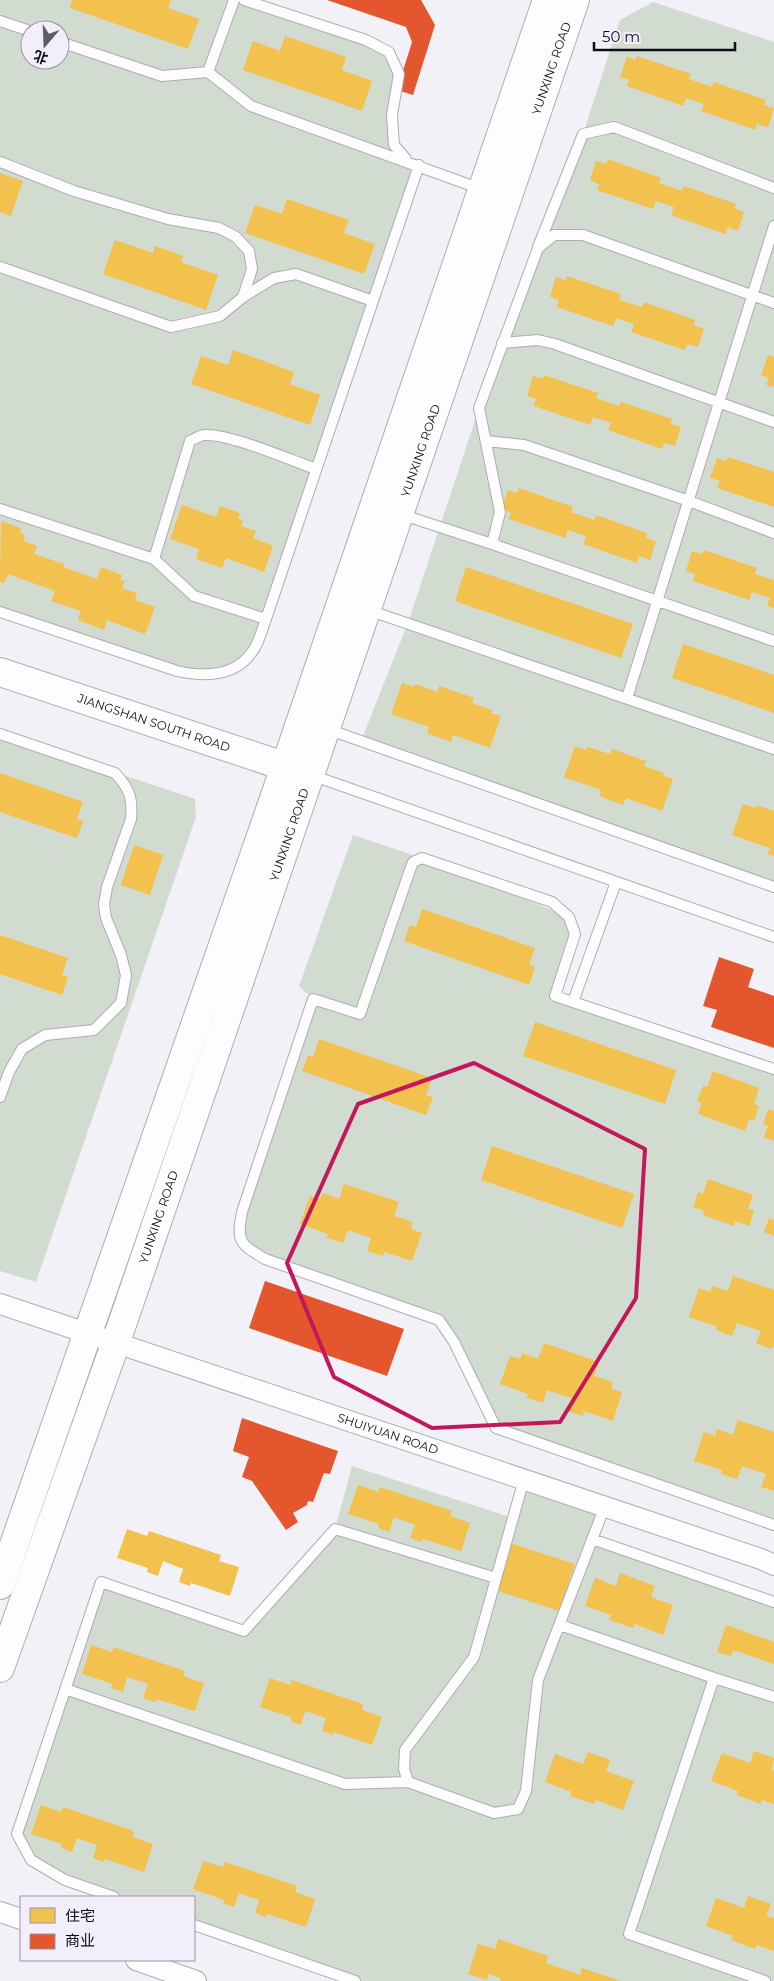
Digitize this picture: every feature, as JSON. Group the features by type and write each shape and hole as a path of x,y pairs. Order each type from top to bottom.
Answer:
{"street":[{"name":"YUNXING ROAD","path":"0,1668 116,1342 482,189 547,0"},
{"name":"YUNXING ROAD","path":"0,1585 88,1333 297,771 326,728 575,0"},
{"name":"JIANGSHAN SOUTH ROAD","path":"0,672 297,771"},
{"name":"SHUIYUAN ROAD","path":"0,1304 605,1506 774,1565"},
{"path":"0,1912 20,1919"},
{"path":"139,1961 196,1981"}],"lane":[{"path":"208,72 234,0"},
{"path":"244,0 366,40 389,52 399,74 392,115 394,145 407,160"},
{"path":"0,21 20,28"},
{"path":"70,45 162,76 208,72 251,106 407,160 482,189"},
{"path":"492,544 500,512 479,408 538,248 583,134 614,127 774,188"},
{"path":"0,162 74,191 168,219 219,228 236,237 249,251 252,269 243,297"},
{"path":"0,612 177,671 198,676 229,672 252,652 266,619 419,165"},
{"path":"627,698 774,226"},
{"path":"538,248 554,235 583,235 774,303"},
{"path":"0,267 171,327 220,316 243,297 274,278 296,274 373,301"},
{"path":"502,343 538,340 774,422"},
{"path":"154,559 190,441 199,436 203,434 223,436 316,469"},
{"path":"486,441 524,444 689,501 774,533"},
{"path":"0,509 154,559 194,596 266,619"},
{"path":"399,514 774,641"},
{"path":"366,609 774,749"},
{"path":"326,728 774,888"},
{"path":"0,734 114,773 127,786 132,807 131,819 107,887 104,904 106,918 121,955 126,975 122,1003 94,1030 46,1035 22,1049 9,1072 0,1097"},
{"path":"297,771 774,937"},
{"path":"774,1069 555,996 575,934 569,917 552,902 422,858 413,862 360,1014 313,999 242,1212 238,1233 243,1246 265,1259 440,1320 454,1342 496,1428 774,1525"},
{"path":"573,1002 616,882"},
{"path":"408,1782 404,1769 405,1750 474,1657 524,1479"},
{"path":"65,1690 345,1784 408,1782 494,1813 518,1809 526,1791 538,1680 605,1506"},
{"path":"111,1896 65,1880 31,1860 17,1834 101,1582 244,1631 335,1529 496,1578"},
{"path":"592,1539 774,1602"},
{"path":"560,1625 774,1698"},
{"path":"714,1678 629,1934 765,1981"},
{"path":"195,1925 355,1981"}],"highlighted area":[{"path":"474,1063 645,1149 636,1298 560,1422 432,1428 334,1377 287,1263 358,1104"}],"shaded area":[{"path":"0,0 244,0 389,52 399,74 394,145 419,165 252,653 229,672 198,676 0,612"},
{"path":"653,2 774,42 774,887 361,741 408,623 479,408 583,134 620,20"},
{"path":"0,734 195,799 196,817 36,1282 0,1271"},
{"path":"353,835 422,858 569,917 575,934 556,996 774,1069 774,1525 496,1428 439,1320 243,1246 242,1212 313,999 299,986"},
{"path":"352,1466 513,1518 524,1479 605,1506 592,1539 774,1602 774,1981 357,1981 195,1925 195,1896 113,1896 31,1860 17,1834 101,1582 244,1631 335,1529"}],"building: 住宅":[{"path":"72,0 171,0 168,8 199,19 188,49 70,8"},
{"path":"285,36 346,57 342,70 372,81 362,111 243,70 253,41 280,51"},
{"path":"637,56 691,74 689,79 712,87 714,82 766,100 764,105 774,108 768,127 757,124 755,130 701,111 704,104 686,98 683,106 627,86 629,80 620,77 627,57 636,60"},
{"path":"608,159 661,178 659,183 682,191 684,186 736,204 734,208 744,212 738,231 728,227 725,234 671,215 674,207 656,201 653,209 597,190 599,184 590,180 596,161 606,164"},
{"path":"0,173 23,181 11,216 0,212"},
{"path":"287,199 349,220 344,233 375,244 364,274 245,233 255,205 282,214"},
{"path":"115,240 153,253 155,246 183,256 181,262 218,275 206,310 103,274"},
{"path":"567,276 621,294 619,300 642,307 644,302 695,320 694,325 704,329 698,347 687,344 685,350 631,332 634,324 616,318 613,326 557,307 559,300 550,297 556,277 566,281"},
{"path":"233,350 294,372 290,384 320,395 310,425 191,384 201,356 228,365"},
{"path":"768,355 774,357 774,387 766,385 769,378 761,375"},
{"path":"544,375 598,393 596,398 619,406 621,402 672,419 671,424 681,427 675,446 664,443 662,449 608,430 611,423 593,417 590,425 534,406 536,399 527,396 533,376 543,379"},
{"path":"728,457 774,472 774,507 717,488 720,481 710,478 717,458 726,461"},
{"path":"519,488 573,507 571,512 594,520 596,515 647,533 646,538 656,541 650,560 639,556 637,563 583,544 586,536 568,530 565,538 509,519 511,513 501,509 508,490 517,493"},
{"path":"182,505 216,517 220,506 240,513 238,518 243,520 241,526 256,531 253,538 273,546 264,572 226,558 222,568 196,559 199,549 170,539"},
{"path":"1,521 21,528 20,533 25,535 23,541 37,546 34,554 64,564 63,567 97,579 101,567 122,575 120,580 125,581 122,588 137,593 135,600 155,607 145,634 107,620 104,630 78,620 81,611 51,601 55,591 8,574 4,583 0,582"},
{"path":"704,550 757,568 755,574 774,580 774,608 767,606 770,598 752,592 749,600 693,581 695,574 686,571 692,551 702,554"},
{"path":"466,567 633,624 621,658 455,601"},
{"path":"683,644 774,675 774,713 672,678"},
{"path":"402,683 414,687 415,684 437,692 439,686 474,698 472,703 492,710 491,713 501,716 490,748 453,735 451,742 427,733 429,727 391,714"},
{"path":"575,746 586,750 588,747 610,754 612,749 646,761 644,766 664,773 663,776 673,779 662,811 626,798 623,805 599,796 601,790 564,777"},
{"path":"0,773 83,802 77,819 83,821 77,838 0,812"},
{"path":"743,804 755,808 756,805 774,811 774,856 767,854 770,848 732,835"},
{"path":"134,845 163,855 150,895 121,885"},
{"path":"422,909 535,948 529,965 535,967 529,985 404,941 410,925 416,927"},
{"path":"0,935 68,958 62,975 68,977 62,995 0,974"},
{"path":"535,1022 676,1070 665,1104 523,1056"},
{"path":"319,1039 432,1078 426,1095 433,1097 426,1115 302,1071 308,1055 313,1057"},
{"path":"713,1071 759,1088 754,1104 759,1106 754,1121 749,1119 745,1131 698,1114 702,1103 697,1101 703,1086 707,1087"},
{"path":"768,1109 774,1111 774,1141 764,1137 768,1126 763,1124"},
{"path":"492,1146 634,1194 622,1228 481,1180"},
{"path":"708,1179 753,1195 748,1209 754,1211 749,1226 735,1221 734,1226 703,1215 704,1211 693,1207 698,1192 703,1194"},
{"path":"344,1184 399,1202 394,1216 413,1222 411,1229 422,1233 412,1261 384,1252 383,1256 367,1251 371,1238 348,1230 343,1243 327,1238 328,1234 300,1224 310,1196 320,1199 323,1193 339,1199"},
{"path":"769,1218 774,1220 774,1236 764,1232"},
{"path":"733,1276 774,1290 774,1344 772,1349 756,1343 761,1331 737,1323 732,1336 716,1330 718,1327 689,1317 699,1288 710,1292 712,1286 728,1291"},
{"path":"544,1343 599,1362 594,1376 613,1382 611,1389 622,1392 613,1421 584,1411 583,1416 567,1411 571,1398 547,1390 543,1403 527,1398 528,1394 500,1384 510,1356 520,1359 522,1353 538,1359"},
{"path":"738,1420 774,1432 774,1491 761,1487 766,1474 742,1466 737,1479 721,1474 722,1470 694,1461 704,1432 715,1436 717,1429 733,1435"},
{"path":"358,1485 378,1492 380,1487 452,1511 450,1516 470,1523 461,1551 423,1539 421,1542 410,1538 415,1525 394,1517 389,1532 378,1528 379,1524 348,1514"},
{"path":"127,1529 147,1536 149,1531 221,1555 219,1561 239,1567 230,1596 191,1583 190,1586 179,1582 183,1569 163,1561 158,1576 147,1572 148,1568 117,1558"},
{"path":"510,1543 575,1564 559,1611 495,1590"},
{"path":"620,1573 655,1586 651,1597 673,1605 663,1635 635,1624 633,1628 609,1620 611,1615 585,1606 595,1578 616,1586"},
{"path":"726,1625 774,1642 774,1664 733,1650 731,1656 717,1652"},
{"path":"91,1645 112,1652 113,1647 185,1671 183,1676 204,1683 195,1711 156,1699 155,1702 143,1698 148,1684 127,1677 123,1692 111,1688 113,1684 82,1674"},
{"path":"270,1678 290,1685 292,1680 363,1704 362,1710 382,1717 372,1745 334,1732 333,1735 322,1731 326,1718 305,1711 301,1725 290,1721 291,1717 260,1707"},
{"path":"754,1751 774,1758 772,1771 774,1771 774,1804 762,1800 761,1804 737,1795 738,1791 711,1781 722,1753 750,1763"},
{"path":"588,1752 610,1760 606,1771 634,1781 623,1810 596,1800 594,1804 570,1796 572,1792 545,1782 555,1754 583,1764"},
{"path":"41,1805 61,1812 63,1807 134,1831 133,1837 153,1844 144,1872 105,1859 104,1862 93,1858 97,1845 77,1838 72,1852 61,1848 62,1844 31,1834"},
{"path":"203,1861 223,1867 225,1862 297,1886 295,1892 315,1899 306,1927 267,1914 266,1917 255,1913 259,1900 239,1893 234,1907 223,1903 224,1900 193,1889"},
{"path":"748,1896 771,1904 766,1916 774,1918 774,1951 757,1945 755,1949 731,1940 733,1936 706,1926 716,1898 744,1908"},
{"path":"498,1939 548,1956 546,1963 580,1975 582,1968 621,1981 500,1981 501,1978 489,1974 487,1980 468,1974 478,1944 495,1949"}],"building: 商业":[{"path":"327,0 421,0 435,25 413,95 397,90 412,42 406,27"},
{"path":"719,957 754,969 748,987 774,996 774,1048 711,1027 717,1010 703,1006"},
{"path":"265,1281 404,1329 387,1376 249,1328"},
{"path":"242,1418 338,1451 330,1474 324,1473 313,1502 308,1501 307,1505 293,1513 298,1522 286,1530 252,1481 242,1477 249,1457 233,1451"}]}
